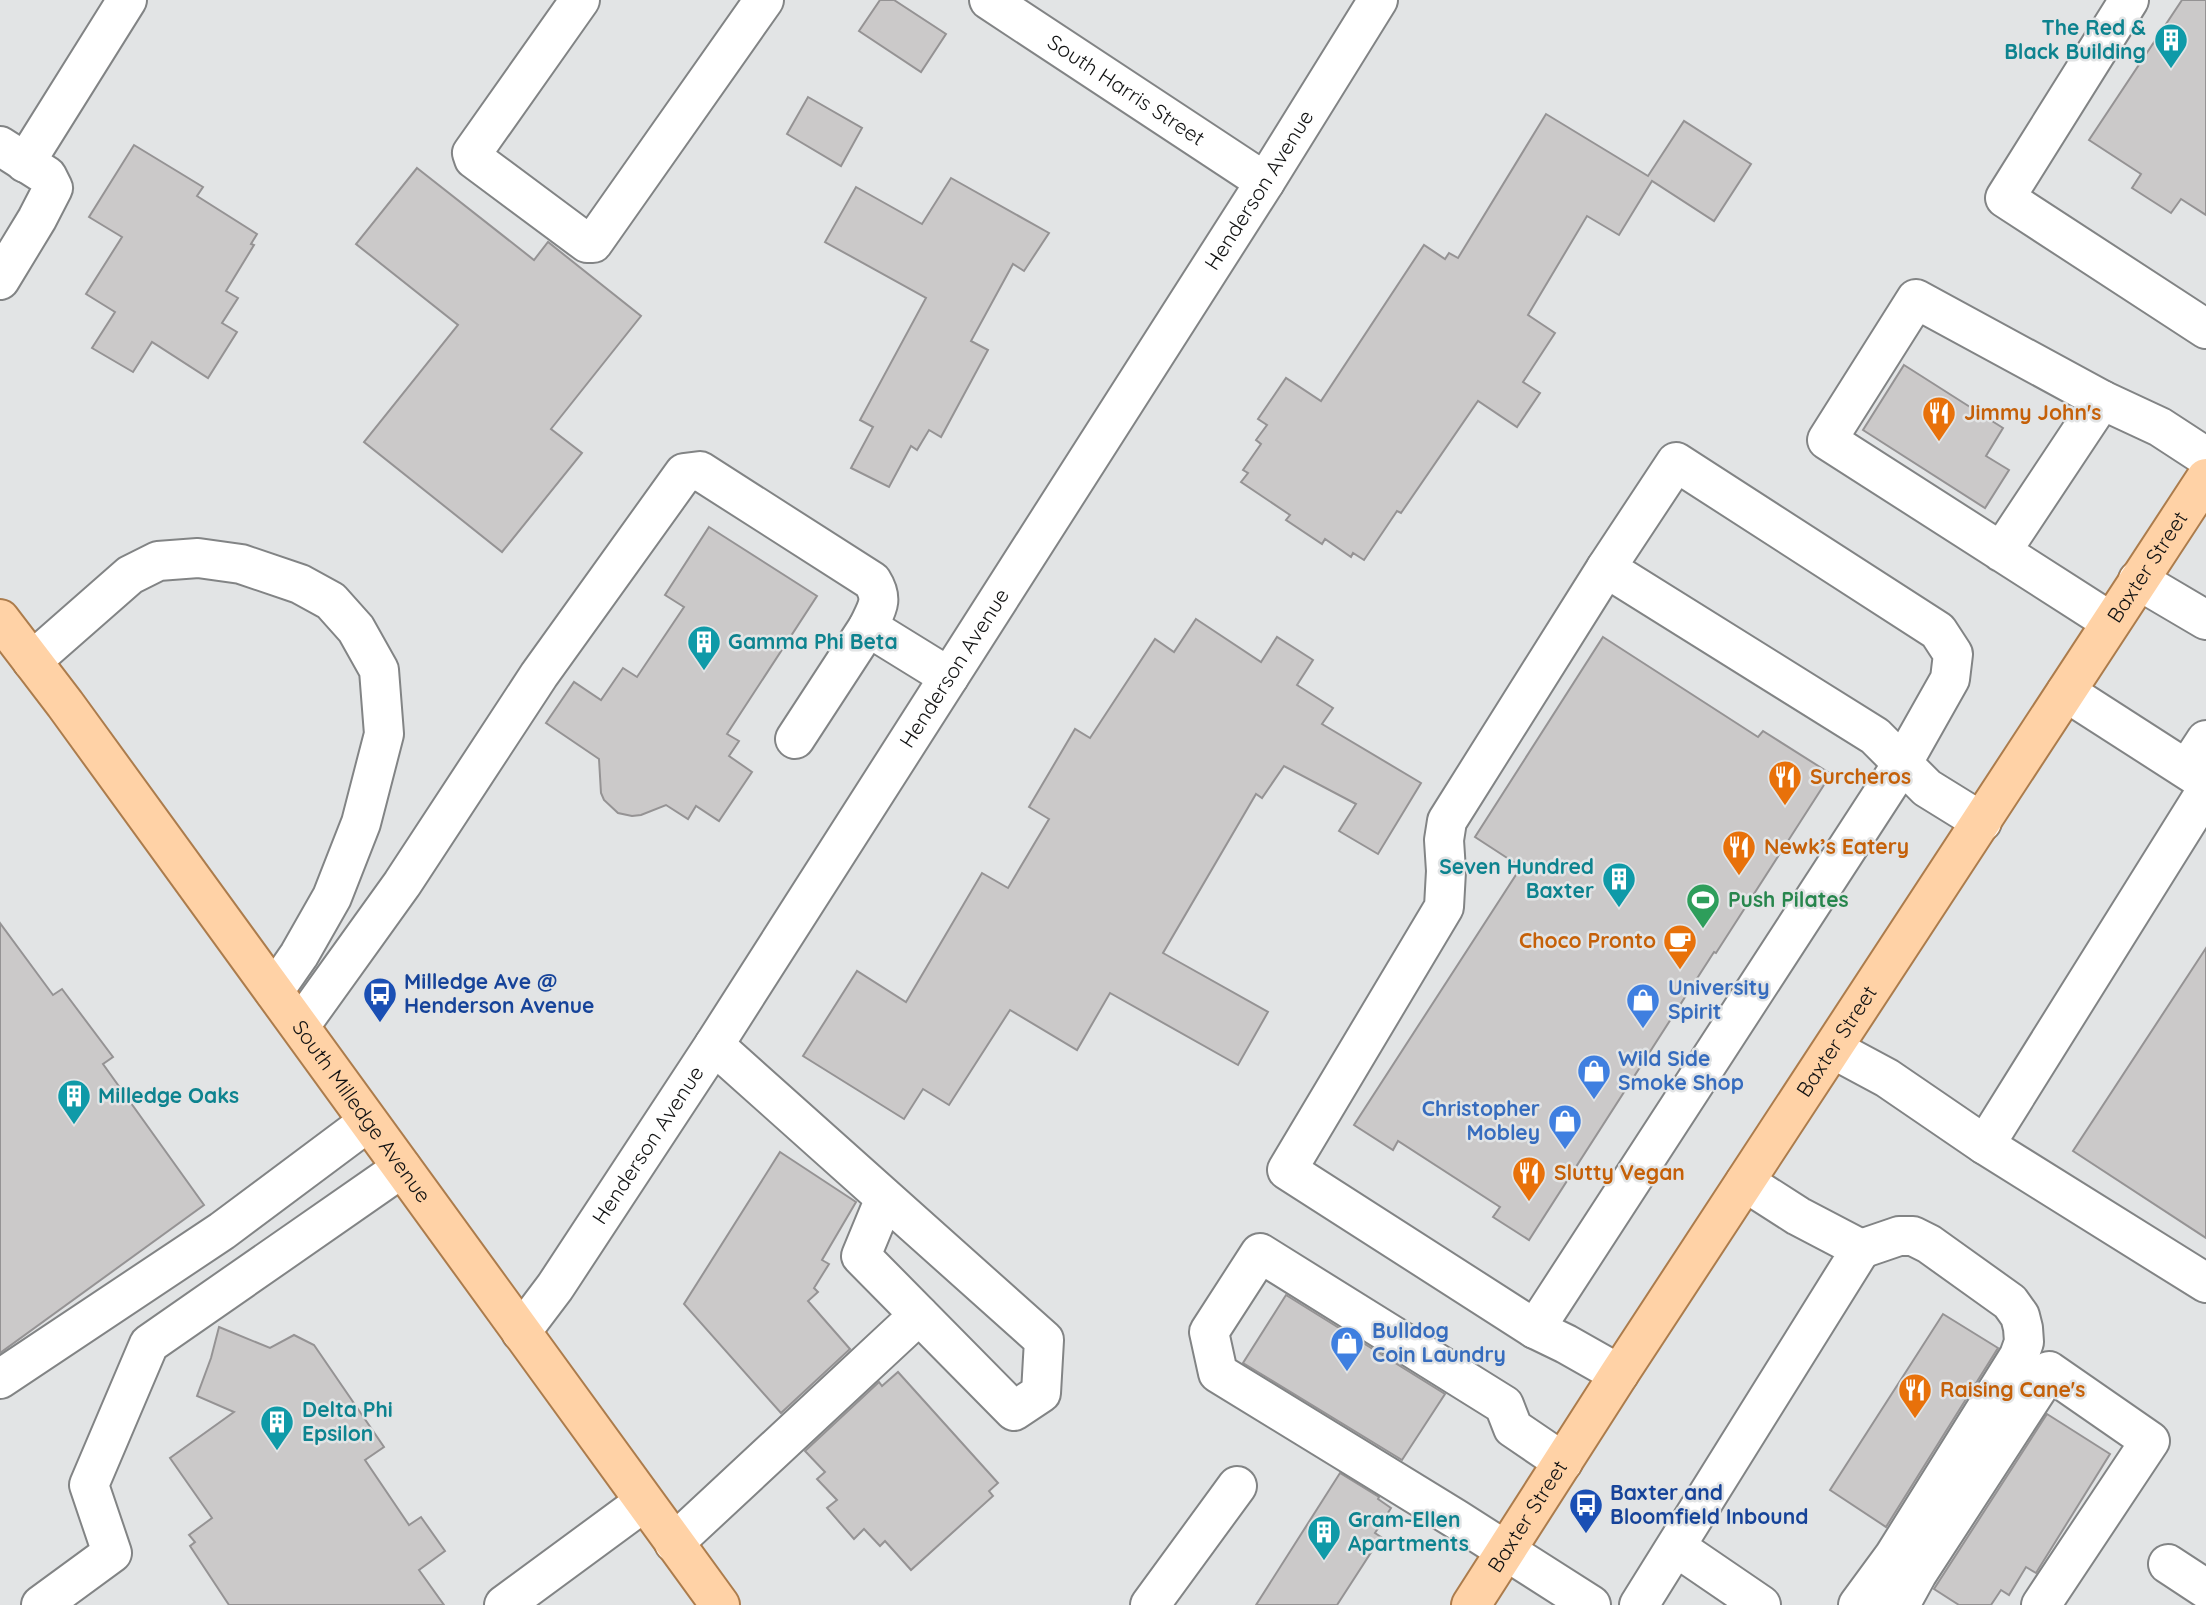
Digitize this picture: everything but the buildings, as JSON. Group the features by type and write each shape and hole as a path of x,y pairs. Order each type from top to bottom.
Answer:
{"main road":[{"name":"Baxter Street","path":"1471,1605 1619,1374 2206,478"},
{"name":"South Milledge Avenue","path":"0,619 720,1605"}],"street":[{"path":"0,280 53,188 24,162 127,0"},
{"path":"580,0 472,153 474,159 587,243 593,243 764,0"},
{"name":"South Harris Street","path":"989,0 1265,182"},
{"name":"Henderson Avenue","path":"522,1332 555,1287 714,1045 1265,182 1378,0"},
{"path":"2129,0 2005,198 2206,329"},
{"path":"2112,622 1826,440 1916,299 2102,400 2160,427 2206,457"},
{"path":"2001,552 2102,400"},
{"path":"1535,1329 1902,764 1950,679 1953,654 1938,631 1676,462 1447,821 1444,840 1444,907 1287,1170 1535,1329 1619,1374"},
{"path":"300,1027 402,884 539,675 684,473 700,471 872,581 879,593 878,606 868,627 795,739"},
{"path":"32,661 130,576 158,561 198,558 241,564 300,584 331,601 356,629 379,670 384,734 361,823 332,898 299,955 274,991"},
{"path":"1606,568 1875,736 1927,788 1982,822"},
{"path":"2138,580 2206,620"},
{"path":"868,627 949,677"},
{"path":"1985,1145 2201,770 2066,692"},
{"path":"714,1045 1044,1340 1041,1394 1014,1411 861,1256 885,1198"},
{"path":"1833,1049 1887,1078 1985,1145 2206,1283"},
{"path":"0,1379 222,1231 369,1122"},
{"path":"41,1605 112,1553 89,1485 149,1343 402,1168"},
{"path":"1745,1182 1798,1216 1861,1249"},
{"path":"1639,1605 1861,1249 1899,1236 1913,1236 1929,1244 2010,1301 2020,1315 2024,1342 2019,1356 1894,1556 1858,1605"},
{"path":"1563,1462 1513,1428 1504,1405 1259,1252 1209,1332 1218,1373 1591,1605"},
{"path":"674,1543 919,1315"},
{"path":"1900,1605 1924,1562 2049,1371 2150,1441 2040,1605"},
{"path":"1150,1605 1237,1486"},
{"path":"504,1605 644,1502"},
{"path":"1676,1547 1761,1605"},
{"path":"2168,1564 2206,1589"}],"place":[{"name":"The Red & Black Building","path":"2171,70"},
{"name":"Jimmy John's","path":"1939,443"},
{"name":"Gamma Phi Beta","path":"704,672"},
{"name":"Surcheros","path":"1785,807"},
{"name":"Newk’s Eatery","path":"1739,877"},
{"name":"Seven Hundred Baxter","path":"1619,909"},
{"name":"Push Pilates","path":"1703,930"},
{"name":"Choco Pronto","path":"1680,971"},
{"name":"Milledge Ave @ Henderson Avenue","path":"380,1024"},
{"name":"University Spirit","path":"1643,1030"},
{"name":"Wild Side Smoke Shop","path":"1594,1101"},
{"name":"Milledge Oaks","path":"74,1126"},
{"name":"Christopher Mobley","path":"1565,1151"},
{"name":"Slutty Vegan","path":"1529,1203"},
{"name":"Bulldog Coin Laundry","path":"1347,1373"},
{"name":"Raising Cane's","path":"1915,1420"},
{"name":"Delta Phi Epsilon","path":"277,1452"},
{"name":"Baxter and Bloomfield Inbound","path":"1586,1535"},
{"name":"Gram-Ellen Apartments","path":"1324,1562"}]}
